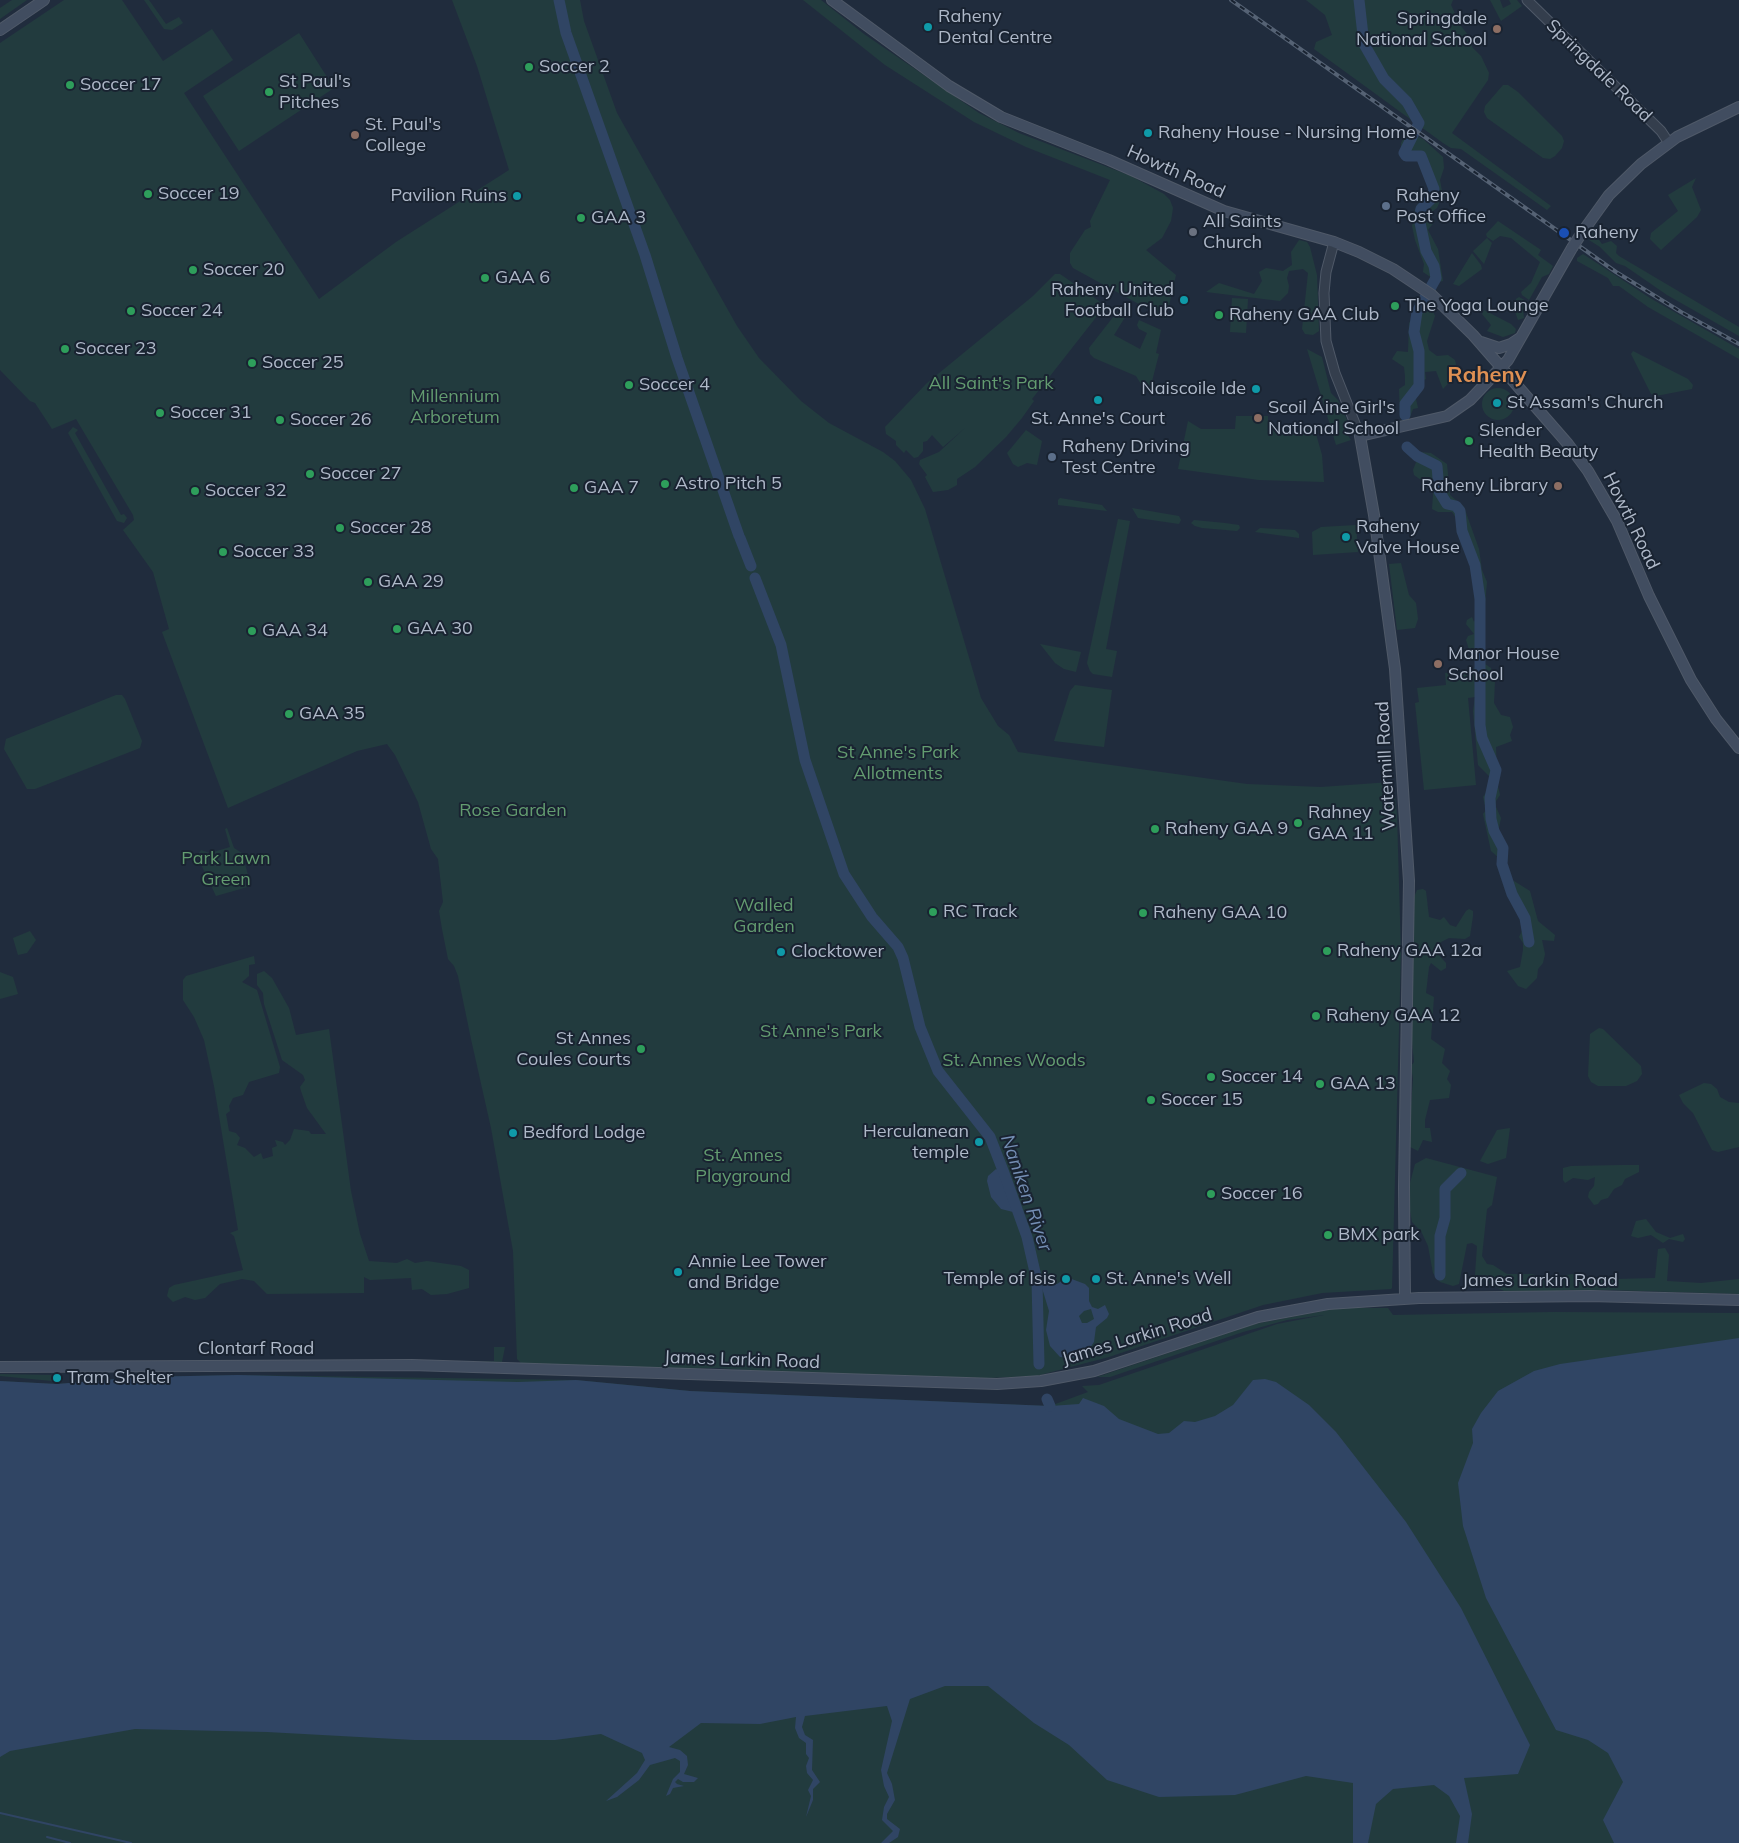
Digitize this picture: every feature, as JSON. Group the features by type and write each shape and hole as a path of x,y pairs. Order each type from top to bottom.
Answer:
{"main road":[{"path":"0,30 44,0"},
{"name":"Howth Road","path":"832,0 956,92 1008,120 1097,155 1224,211 1334,242 1379,261 1428,292 1473,335 1575,453 1599,488 1687,672 1716,719 1739,748"},
{"path":"1360,436 1450,415 1470,400 1500,368 1523,336 1572,248 1618,184 1669,142 1739,107"},
{"path":"1473,335 1488,346 1499,348 1514,343 1523,336"},
{"name":"Watermill Road","path":"1360,436 1366,462 1395,669 1409,881 1404,1163 1405,1299"},
{"name":"James Larkin Road","path":"512,1369 969,1384 1028,1382 1094,1371 1277,1312 1328,1304 1405,1299 1590,1296 1739,1300"},
{"name":"Clontarf Road","path":"0,1366 412,1365 512,1369"}],"street":[{"name":"Springdale Road","path":"1526,0 1661,131 1669,142"},
{"name":"Watermill Road","path":"1334,242 1326,272 1324,293 1326,340 1338,382 1360,436"}],"green space":[{"path":"12,0 27,0 0,19 0,8"},
{"name":"St Anne's Park","path":"64,0 122,0 163,61 212,29 233,60 184,93 319,299 396,242 509,170 477,66 452,0 580,0 584,21 617,113 737,326 759,358 801,401 829,423 883,452 895,461 911,480 925,509 981,698 998,726 1009,735 1018,752 1247,784 1321,787 1391,782 1397,815 1401,954 1392,1288 1322,1293 1263,1305 1109,1357 1036,1376 986,1378 772,1372 718,1368 652,1369 521,1363 517,1359 513,1251 491,1128 458,976 454,966 448,959 442,929 439,911 443,902 438,859 431,849 418,802 395,755 387,744 357,751 228,808 162,632 169,629 153,572 123,530 134,520 133,515 76,419 52,429 35,403 30,401 0,370 0,43"},
{"path":"144,0 149,0 166,24 179,17 183,23 172,30 164,29"},
{"path":"803,0 821,0 864,34 979,113 1019,133 1131,176 1164,194 1170,200 1173,208 1171,221 1162,238 1146,250 1176,275 1166,319 1073,268 1070,263 1070,253 1085,230 1091,227 1090,221 1110,180 1026,147 974,122 885,65"},
{"path":"1306,0 1453,0 1451,5 1461,26 1472,40 1472,47 1481,56 1489,73 1488,80 1452,133 1551,206 1547,210 1461,149 1451,148 1443,143 1314,49 1316,42 1332,35 1325,15"},
{"path":"1490,0 1500,0 1503,8 1511,4 1509,0 1517,0 1522,6 1501,21"},
{"name":"St Paul's Pitches","path":"299,33 334,88 239,151 203,96"},
{"path":"1503,85 1508,85 1518,92 1562,136 1564,141 1562,148 1555,156 1550,159 1543,158 1487,118 1484,112 1485,106"},
{"path":"1407,132 1423,139 1443,157 1444,168 1440,180 1442,191 1440,201 1437,208 1430,213 1429,217 1435,221 1428,230 1438,249 1443,281 1438,282 1423,272 1424,264 1415,240 1412,226 1414,212 1417,205 1427,196 1433,180 1425,161 1419,157 1404,157 1401,152 1401,143"},
{"path":"1696,178 1692,187 1701,210 1697,217 1661,250 1650,239 1651,233 1678,211 1668,195"},
{"path":"1498,221 1541,250 1538,255 1553,266 1549,274 1542,277 1529,300 1521,292 1531,283 1540,262 1511,238 1500,236 1493,241 1487,237 1486,234"},
{"path":"1594,233 1602,244 1611,241 1617,246 1616,253 1619,256 1739,327 1739,336 1667,295 1625,266 1616,263 1600,247 1589,240"},
{"path":"1487,238 1492,243 1484,264 1473,251"},
{"path":"1299,240 1307,242 1310,247 1317,275 1319,331 1313,335 1305,334 1302,329 1308,273 1303,269 1289,271 1287,278 1288,293 1280,301 1206,292 1219,283 1254,294 1262,281 1259,272 1266,268 1283,271 1292,265 1291,252"},
{"path":"1472,253 1482,269 1459,286 1453,284"},
{"path":"1583,254 1650,298 1739,349 1739,359 1648,307 1619,286 1613,286 1608,278 1577,261 1577,258"},
{"name":"All Saint's Park","path":"1055,274 1060,274 1099,301 1102,306 1101,311 1032,399 1034,401 1006,437 975,467 957,479 957,485 948,490 933,492 925,477 927,475 919,464 920,460 939,452 965,428 943,447 932,435 927,441 923,442 923,451 918,457 914,458 906,450 904,453 896,445 896,441 886,434 885,427 927,383 1033,296"},
{"path":"1519,297 1528,302 1523,310 1524,318 1518,320 1514,309 1516,299"},
{"path":"1232,298 1248,299 1246,333 1230,332"},
{"path":"1421,299 1431,306 1435,316 1427,341 1429,350 1437,356 1448,355 1455,360 1458,373 1443,389 1436,371 1425,372 1426,379 1422,381 1421,391 1416,399 1418,408 1413,409 1410,417 1400,418 1399,389 1405,385 1404,367 1392,359 1397,351 1408,352 1409,323 1413,318 1414,308"},
{"path":"1484,310 1511,324 1516,329 1515,333 1503,337 1487,331 1491,325 1482,314"},
{"path":"1117,312 1127,314 1114,335 1140,349 1147,333 1139,329 1137,325 1139,320 1161,330 1156,353 1159,354 1150,389 1144,389 1136,376 1094,358 1090,354 1089,348"},
{"path":"1307,349 1322,357 1331,393 1338,400 1347,420 1345,431 1351,440 1336,445"},
{"path":"1633,351 1688,379 1693,385 1692,389 1656,396 1651,394 1631,354"},
{"path":"1498,388 1504,389 1509,393 1513,398 1513,410 1509,415 1504,419 1498,420 1492,419 1487,415 1483,410 1482,404 1483,398 1487,393 1492,389"},
{"path":"1236,416 1268,416 1268,430 1303,431 1314,427 1322,455 1324,482 1259,480 1178,469 1188,421 1201,429 1235,429"},
{"path":"73,427 78,430 75,433 121,515 124,514 127,518 124,523 117,521 68,433"},
{"path":"1026,430 1042,441 1037,465 1027,463 1018,467 1013,464 1007,453"},
{"path":"1420,452 1431,453 1447,464 1450,495 1464,507 1479,549 1482,570 1487,582 1483,627 1484,649 1479,654 1470,653 1466,640 1468,636 1474,634 1466,624 1467,620 1472,617 1474,622 1477,616 1473,571 1460,524 1452,512 1438,512 1432,509 1434,481 1421,480 1414,475 1413,470"},
{"path":"1060,498 1102,505 1107,511 1058,505"},
{"path":"1132,508 1179,516 1181,520 1179,524 1138,518"},
{"path":"1118,519 1130,521 1106,649 1117,651 1112,677 1093,674 1087,663"},
{"path":"1194,520 1239,525 1240,528 1237,531 1202,528 1191,523"},
{"path":"1356,525 1358,552 1313,555 1312,532 1321,527"},
{"path":"1260,528 1295,530 1299,534 1299,538 1255,532"},
{"path":"1401,563 1409,595 1416,603 1418,619 1415,628 1397,630 1389,564"},
{"path":"1040,644 1081,652 1076,672 1064,669 1055,663"},
{"path":"1485,664 1491,668 1495,680 1494,703 1501,715 1510,717 1513,727 1510,735 1512,741 1496,747 1497,776 1492,779 1478,765 1473,711 1475,697 1468,698 1476,785 1424,790 1415,703 1419,702 1417,688 1446,685 1445,673 1473,671 1474,668"},
{"path":"1075,685 1112,690 1104,747 1054,741 1070,691"},
{"path":"116,695 122,695 125,699 142,741 140,748 35,789 27,789 4,749 6,739"},
{"path":"1498,786 1500,795 1496,801 1496,807 1501,818 1498,832 1506,848 1506,856 1499,858 1491,851 1483,814 1486,810 1483,797 1487,791"},
{"name":"Park Lawn Green","path":"227,828 234,848 242,853 251,886 216,896 197,856 201,850 210,853 230,847 225,829"},
{"path":"1514,881 1530,891 1538,921 1555,935 1554,941 1542,940 1545,954 1543,963 1538,969 1537,978 1526,989 1518,986 1507,971 1520,967 1523,950 1523,943 1519,937 1522,931 1522,921 1507,885"},
{"path":"1423,889 1426,891 1429,917 1440,920 1444,917 1450,925 1456,927 1469,909 1473,911 1473,916 1470,936 1465,939 1449,938 1441,942 1436,952 1446,963 1446,968 1441,971 1431,963 1429,967 1426,993 1434,997 1431,1039 1445,1049 1442,1063 1450,1071 1447,1079 1451,1085 1449,1098 1430,1100 1425,1128 1430,1128 1432,1142 1423,1140 1418,1151 1408,1146 1413,1079 1411,1066 1414,1062 1411,1033 1411,957 1414,897 1417,890"},
{"path":"30,931 36,940 27,953 18,955 13,938"},
{"path":"254,956 255,964 249,965 249,976 242,982 257,990 280,1067 279,1073 249,1082 243,1095 233,1098 229,1106 230,1111 226,1114 229,1131 236,1133 240,1138 237,1145 245,1148 254,1157 261,1153 263,1159 273,1156 272,1148 277,1146 275,1140 283,1142 285,1145 290,1140 294,1129 309,1131 311,1134 326,1134 307,1108 300,1087 305,1080 303,1075 282,1060 264,1004 263,993 257,985 257,974 264,971 272,978 289,1008 296,1035 329,1029 351,1191 360,1234 369,1261 397,1263 407,1259 415,1263 427,1261 461,1266 469,1270 469,1288 447,1294 431,1295 422,1289 412,1290 411,1278 370,1280 364,1277 364,1293 267,1294 254,1281 242,1279 220,1284 205,1298 195,1300 185,1297 173,1302 167,1296 169,1288 174,1285 243,1270 234,1236 230,1233 238,1230 214,1086 204,1040 194,1017 183,1000 183,980 186,976"},
{"path":"0,972 13,977 18,994 0,999"},
{"path":"1599,1028 1603,1029 1641,1066 1642,1074 1637,1081 1626,1086 1598,1086 1591,1082 1588,1076 1590,1034"},
{"path":"1704,1083 1711,1084 1717,1089 1720,1097 1729,1102 1739,1103 1739,1147 1718,1152 1712,1150 1693,1113 1683,1103 1679,1095"},
{"path":"1510,1128 1506,1158 1488,1164 1480,1161 1497,1130"},
{"path":"1426,1158 1497,1177 1492,1205 1487,1209 1482,1256 1487,1264 1493,1265 1507,1274 1532,1274 1544,1278 1573,1274 1580,1277 1616,1279 1655,1278 1658,1249 1665,1248 1669,1255 1667,1281 1701,1283 1739,1279 1739,1294 1607,1290 1563,1290 1550,1293 1504,1291 1490,1284 1477,1281 1475,1275 1477,1246 1472,1243 1467,1244 1459,1284 1453,1286 1440,1282 1433,1273 1428,1246 1421,1231 1412,1222 1409,1205 1410,1183 1415,1164"},
{"path":"1639,1165 1639,1172 1625,1179 1622,1185 1614,1189 1608,1198 1594,1205 1588,1197 1589,1192 1594,1186 1595,1177 1588,1180 1573,1178 1565,1183 1563,1180 1563,1168 1571,1166"},
{"path":"1646,1219 1656,1232 1670,1238 1683,1234 1685,1239 1683,1242 1669,1239 1663,1243 1651,1235 1638,1238 1631,1236 1636,1221"},
{"path":"1338,1308 1388,1308 1393,1315 1553,1312 1739,1313 1739,1843 0,1843 0,1381 57,1384 140,1377 238,1375 576,1380 690,1391 1050,1406 1088,1392 1082,1386 1099,1385 1277,1324 1324,1315 1287,1320 1243,1332 1110,1377 1097,1377 1255,1324"},
{"path":"494,1347 505,1347 502,1362 470,1361 494,1361"},
{"path":"0,1374 52,1375 52,1381 0,1376"}],"water":[{"path":"996,1169 1008,1176 1014,1189 1018,1202 1017,1210 1013,1212 1001,1209 991,1197 987,1181 988,1176"},
{"path":"1069,1278 1085,1284 1089,1288 1089,1301 1092,1307 1098,1309 1105,1305 1109,1314 1096,1327 1094,1342 1090,1348 1072,1358 1060,1357 1050,1346 1046,1330 1049,1311 1042,1288 1043,1284 1057,1284 1063,1280 1069,1280","holes":["1091,1309 1094,1319 1087,1323 1082,1323 1079,1316 1084,1311"]},
{"path":"1739,1338 1739,1843 1614,1843 1603,1820 1623,1782 1608,1753 1588,1740 1556,1730 1486,1598 1463,1526 1458,1483 1473,1443 1472,1429 1481,1413 1498,1391 1534,1371 1560,1364"},
{"path":"238,1375 518,1382 576,1380 690,1391 1050,1406 1079,1404 1083,1398 1104,1406 1119,1419 1158,1434 1169,1433 1184,1421 1195,1422 1215,1416 1233,1405 1253,1380 1265,1379 1276,1382 1309,1405 1336,1432 1406,1522 1461,1608 1530,1745 1518,1774 1464,1778 1472,1814 1468,1843 1456,1843 1460,1816 1449,1796 1434,1785 1393,1789 1376,1804 1368,1843 1353,1843 1353,1783 1306,1776 1235,1795 1159,1797 1107,1780 1069,1745 1034,1723 988,1686 945,1686 910,1699 887,1773 892,1784 895,1800 887,1814 887,1819 900,1829 898,1837 889,1843 881,1843 893,1831 882,1820 884,1807 889,1797 884,1786 881,1770 892,1721 887,1706 805,1716 802,1727 805,1735 813,1740 812,1770 820,1782 813,1789 813,1800 806,1817 811,1796 808,1790 813,1780 807,1773 806,1766 809,1758 806,1754 806,1743 799,1738 795,1728 796,1717 760,1724 701,1723 669,1747 680,1750 687,1756 688,1765 684,1774 698,1778 694,1782 683,1782 678,1779 675,1782 684,1786 673,1788 670,1794 666,1796 673,1779 680,1772 680,1761 675,1758 650,1765 639,1780 617,1797 606,1801 637,1773 645,1760 642,1753 601,1734 555,1740 414,1740 267,1732 135,1729 10,1751 0,1757 0,1381 57,1384 140,1377"}],"waterway":[{"path":"559,0 566,33 645,255 677,358 739,536"},
{"path":"1359,0 1364,44 1384,79 1407,102 1419,123 1404,153 1406,156 1421,156 1434,189 1432,198 1421,209 1419,218 1426,251 1434,266 1436,278 1417,312 1414,332 1419,351 1419,386 1405,404 1405,415"},
{"path":"1407,447 1417,456 1437,466 1439,491 1447,504 1456,506 1460,511 1462,531 1475,565 1480,599 1480,725 1482,738 1496,770 1490,798 1491,819 1494,831 1503,848 1502,864 1512,894 1525,918 1529,942"},
{"path":"740,538 751,566"},
{"name":"Naniken River","path":"755,578 781,645 805,760 844,874 872,917 898,947 903,958 920,1027 938,1071 990,1137 1004,1173 1027,1237 1037,1281 1039,1364"},
{"path":"1440,1275 1440,1236 1445,1218 1445,1189 1461,1173"},
{"name":"Naniken River","path":"1047,1399 1050,1406"},
{"path":"0,1813 131,1843"},
{"path":"47,1837 70,1843"}],"railway":[{"path":"1231,0 1616,272 1681,312 1739,344"}],"place":[{"name":"Raheny Dental Centre","path":"928,27"},
{"name":"Springdale National School","path":"1497,29"},
{"name":"Soccer 2","path":"529,67"},
{"name":"Soccer 17","path":"70,85"},
{"name":"St Paul's Pitches","path":"269,92"},
{"name":"Raheny House - Nursing Home","path":"1148,133"},
{"name":"St. Paul's College","path":"355,135"},
{"name":"Soccer 19","path":"148,194"},
{"name":"Pavilion Ruins","path":"517,196"},
{"name":"Raheny Post Office","path":"1386,206"},
{"name":"GAA 3","path":"581,218"},
{"name":"All Saints Church","path":"1193,232"},
{"name":"Raheny","path":"1564,233"},
{"name":"Soccer 20","path":"193,270"},
{"name":"GAA 6","path":"485,278"},
{"name":"Raheny United Football Club","path":"1184,300"},
{"name":"The Yoga Lounge","path":"1395,306"},
{"name":"Soccer 24","path":"131,311"},
{"name":"Raheny GAA Club","path":"1219,315"},
{"name":"Soccer 23","path":"65,349"},
{"name":"Soccer 25","path":"252,363"},
{"name":"Soccer 4","path":"629,385"},
{"name":"Naiscoile Ide","path":"1256,389"},
{"name":"St. Anne's Court","path":"1098,400"},
{"name":"St Assam's Church","path":"1497,403"},
{"name":"Soccer 31","path":"160,413"},
{"name":"Scoil Áine Girl's National School","path":"1258,418"},
{"name":"Soccer 26","path":"280,420"},
{"name":"Slender Health Beauty","path":"1469,441"},
{"name":"Raheny Driving Test Centre","path":"1052,457"},
{"name":"Soccer 27","path":"310,474"},
{"name":"Astro Pitch 5","path":"665,484"},
{"name":"Raheny Library","path":"1558,486"},
{"name":"GAA 7","path":"574,488"},
{"name":"Soccer 32","path":"195,491"},
{"name":"Soccer 28","path":"340,528"},
{"name":"Raheny Valve House","path":"1346,537"},
{"name":"Soccer 33","path":"223,552"},
{"name":"GAA 29","path":"368,582"},
{"name":"GAA 30","path":"397,629"},
{"name":"GAA 34","path":"252,631"},
{"name":"Manor House School","path":"1438,664"},
{"name":"GAA 35","path":"289,714"},
{"name":"Rahney GAA 11","path":"1298,823"},
{"name":"Raheny GAA 9","path":"1155,829"},
{"name":"RC Track","path":"933,912"},
{"name":"Raheny GAA 10","path":"1143,913"},
{"name":"Raheny GAA 12a","path":"1327,951"},
{"name":"Clocktower","path":"781,952"},
{"name":"Raheny GAA 12","path":"1316,1016"},
{"name":"St Annes Coules Courts","path":"641,1049"},
{"name":"Soccer 14","path":"1211,1077"},
{"name":"GAA 13","path":"1320,1084"},
{"name":"Soccer 15","path":"1151,1100"},
{"name":"Bedford Lodge","path":"513,1133"},
{"name":"Herculanean temple","path":"979,1142"},
{"name":"Soccer 16","path":"1211,1194"},
{"name":"BMX park","path":"1328,1235"},
{"name":"Annie Lee Tower and Bridge","path":"678,1272"},
{"name":"Temple of Isis","path":"1066,1279"},
{"name":"St. Anne's Well","path":"1096,1279"},
{"name":"Tram Shelter","path":"57,1378"}],"district":[{"name":"Raheny","path":"1487,375"}],"park label":[{"name":"Millennium Arboretum","path":"455,407"},
{"name":"St Anne's Park Allotments","path":"898,763"},
{"name":"Rose Garden","path":"513,811"},
{"name":"Walled Garden","path":"764,916"},
{"name":"St. Annes Woods","path":"1014,1061"},
{"name":"St. Annes Playground","path":"743,1166"}]}
